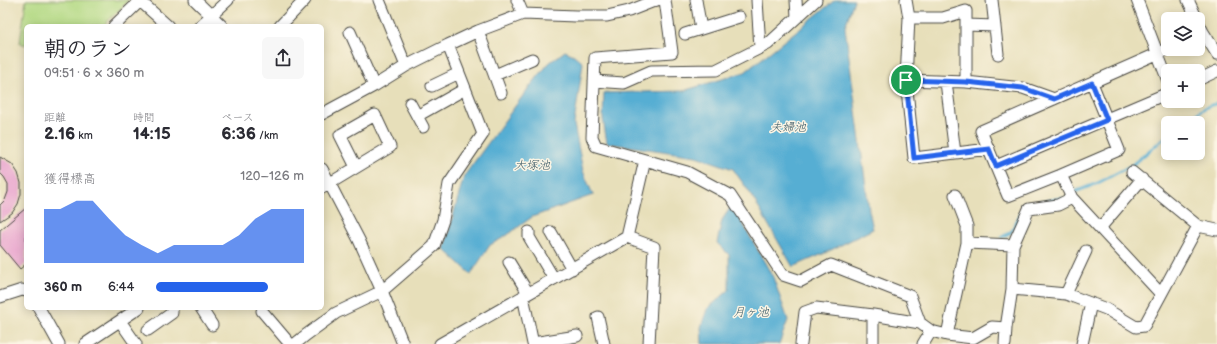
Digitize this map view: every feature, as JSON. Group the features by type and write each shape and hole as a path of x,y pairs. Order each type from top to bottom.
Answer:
{"street":[{"path":"116,24 140,0 166,24"},
{"path":"196,0 220,24"},
{"path":"202,24 228,0"},
{"path":"282,24 305,0"},
{"path":"379,0 406,66"},
{"path":"517,0 523,14"},
{"path":"324,113 374,86 406,66 448,45 478,31 523,14 607,16 629,11 657,0"},
{"path":"665,0 672,52 595,58 592,137 596,146 687,172 730,195 783,275 801,281 831,265 843,268 910,296 920,323"},
{"path":"696,0 701,29"},
{"path":"757,0 760,48"},
{"path":"796,0 797,17"},
{"path":"594,81 624,83 651,72 716,70 768,44 816,0"},
{"path":"906,0 909,18 906,80 914,158 989,149"},
{"path":"992,0 998,54"},
{"path":"1137,0 1162,64"},
{"path":"1188,0 1193,12"},
{"path":"909,18 943,18 966,11 966,82"},
{"path":"685,34 739,16"},
{"path":"966,25 995,26"},
{"path":"478,31 501,93"},
{"path":"350,32 374,86"},
{"path":"1205,38 1217,54"},
{"path":"295,344 336,313 382,291 434,246 442,220 450,184 482,134 448,45"},
{"path":"1092,83 1119,150 1008,196 981,131 1161,52"},
{"path":"494,75 532,59"},
{"path":"1205,77 1217,71"},
{"path":"432,86 459,73"},
{"path":"906,80 966,82 1023,88 1054,99"},
{"path":"946,82 955,153"},
{"path":"417,116 465,89"},
{"path":"996,166 1161,96"},
{"path":"410,103 423,127"},
{"path":"356,167 340,135 375,115 390,147 326,186 359,240 382,291 403,344"},
{"path":"440,344 627,237 645,160"},
{"path":"1132,172 1198,226 1217,230"},
{"path":"1061,175 1072,198 1161,294"},
{"path":"1100,228 1142,179"},
{"path":"947,335 967,243 967,226 955,195"},
{"path":"1008,338 1012,289 1013,245 1029,209 1058,205 1072,198"},
{"path":"1012,289 1066,294 1106,309 1136,327 1144,326 1198,226"},
{"path":"529,232 529,237 554,279"},
{"path":"551,232 572,269"},
{"path":"627,237 654,247 649,344"},
{"path":"967,243 1013,245"},
{"path":"1066,294 1086,251"},
{"path":"509,262 525,295 533,344 577,336"},
{"path":"0,297 24,290"},
{"path":"1082,344 1091,303"},
{"path":"801,344 805,312 816,308 873,315 920,323 931,331 972,341 992,326 1008,338"},
{"path":"40,310 58,344"},
{"path":"85,344 136,310"},
{"path":"148,330 172,313 172,310"},
{"path":"202,310 212,325"},
{"path":"262,311 290,344"},
{"path":"873,315 873,344"},
{"path":"598,318 604,344"},
{"path":"120,321 136,344"},
{"path":"923,344 931,331"}],"green space":[{"path":"26,0 129,0 105,24 24,24 24,44 20,43"}],"water":[{"name":"夫婦池","path":"835,0 854,0 845,27 869,210 873,229 793,267 750,193 733,169 696,156 607,143 603,119 604,93 683,91 745,72"},
{"name":"大塚池","path":"565,51 574,55 583,63 574,124 583,171 593,195 532,217 506,236 490,245 471,274 444,249 464,176 527,90 549,63"},
{"name":"月ヶ池","path":"732,205 773,277 788,320 779,344 702,344 701,327 707,309 729,290 729,255 717,243 722,220"}],"building":[{"path":"0,157 12,164 18,173 21,183 21,194 18,204 12,213 0,221 0,205 5,200 8,192 8,184 0,173"},
{"path":"24,210 24,266 20,269 0,245 0,230"}],"waterway":[{"path":"1194,116 1204,108 1217,104"},
{"path":"1072,193 1098,183 1132,165 1161,141"},
{"path":"1041,202 1061,198"},
{"path":"1002,237 1011,232 1022,211"}],"route":[{"path":"906,80 966,82 1023,88 1054,99 1092,83 1107,120 996,166 989,149 914,158 906,80"}]}
